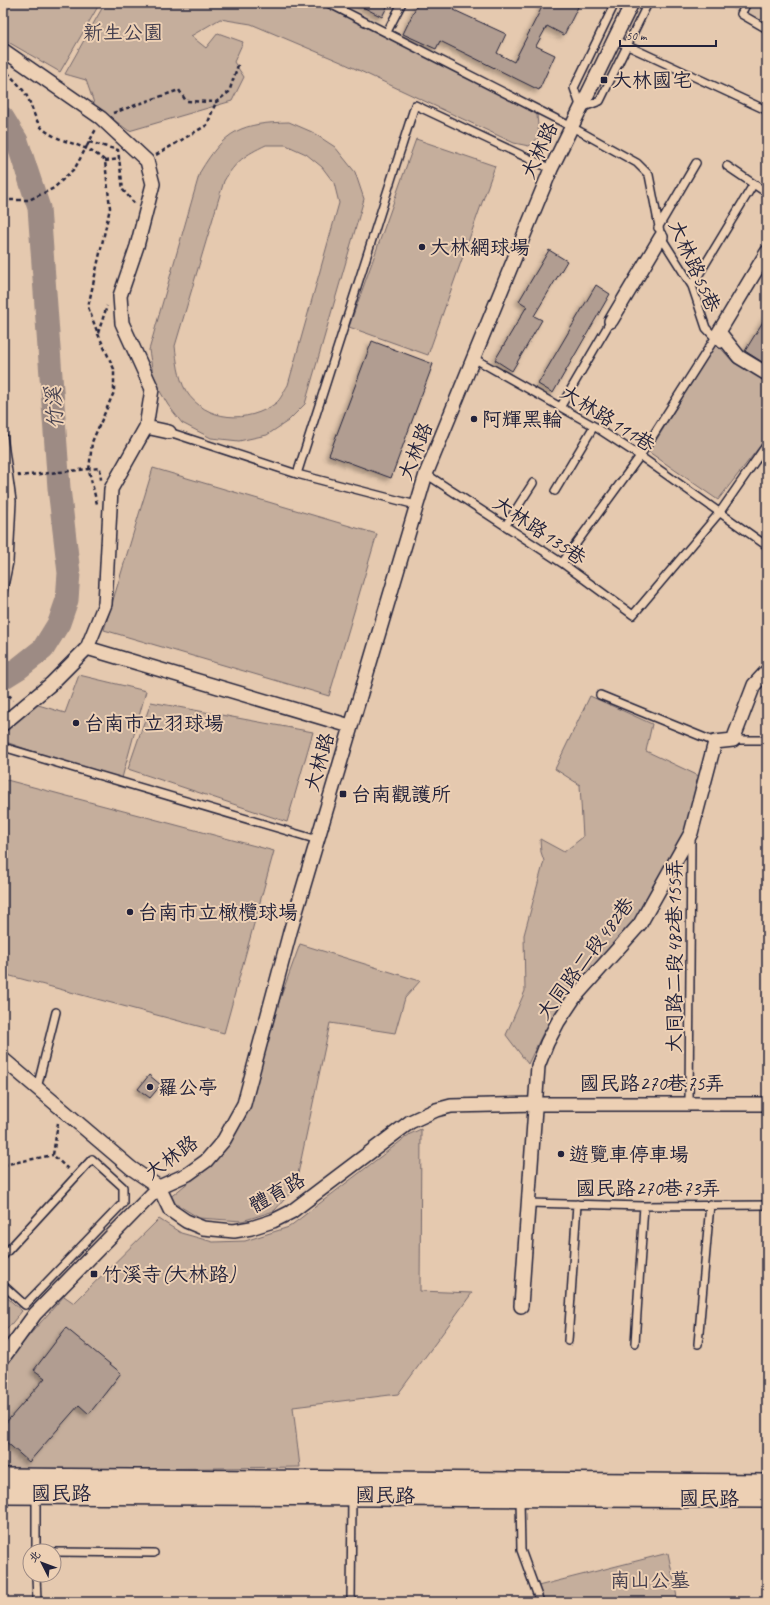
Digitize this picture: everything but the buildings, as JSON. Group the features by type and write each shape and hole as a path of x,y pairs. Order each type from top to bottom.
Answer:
{"street":[{"name":"大林路","path":"3,1358 35,1314 159,1187 188,1174 206,1161 224,1140 244,1104 288,939 426,474 474,359 530,217 551,169 632,3"},
{"path":"3,50 101,118 146,161 153,184 137,246 120,296 122,323 152,389 146,427 111,489 105,604 87,648 51,684 3,724"},
{"path":"610,323 660,232"},
{"path":"767,252 717,335 739,358 767,374"},
{"path":"146,427 169,432"},
{"path":"87,648 350,726"},
{"path":"716,742 733,740 754,685 767,671"},
{"name":"大同路二段482巷","path":"521,1306 538,1066 547,1042 558,1022 574,998 640,924 691,833 716,742"},
{"name":"體育路","path":"3,1059 132,1168 159,1187 170,1210 203,1228 218,1230 234,1231 251,1228 273,1221 309,1200 398,1130 422,1115 451,1106 536,1104"},
{"name":"國民路270巷75弄","path":"536,1104 767,1104"},
{"name":"國民路","path":"3,1478 36,1485 692,1491 767,1498"},
{"name":"國民路","path":"692,1491 767,1484"},
{"name":"國民路","path":"3,1494 36,1485"}],"lane":[{"name":"大林路55巷","path":"328,3 572,127 637,163 649,175 660,232 692,286 706,328 717,335 736,362 767,381"},
{"path":"387,32 402,3"},
{"name":"大林路","path":"615,3 574,88 581,108 600,101 648,3"},
{"path":"747,3 741,14 767,29"},
{"path":"615,40 766,110"},
{"path":"297,474 415,105 551,169"},
{"path":"660,232 696,163"},
{"path":"727,166 753,185 767,193"},
{"path":"692,286 753,185"},
{"path":"561,406 610,323"},
{"path":"562,563 640,456 717,335"},
{"name":"大林路111巷","path":"474,359 561,406 594,426 640,456 767,546"},
{"path":"555,491 594,426"},
{"path":"169,432 297,474 416,505"},
{"path":"3,436 12,500 9,562 3,591"},
{"path":"720,512 767,444"},
{"name":"大林路135巷","path":"426,474 562,563 633,615 720,512"},
{"path":"506,525 532,483"},
{"path":"600,695 716,742"},
{"path":"733,740 767,740"},
{"path":"3,747 318,840"},
{"name":"大同路二段482巷155弄","path":"689,1103 691,833"},
{"path":"37,1088 56,1012"},
{"path":"3,1256 92,1159 123,1187 123,1203 26,1305"},
{"name":"國民路270巷73弄","path":"529,1203 644,1206 767,1204"},
{"path":"568,1341 577,1204"},
{"path":"698,1344 710,1204"},
{"path":"634,1343 644,1206"},
{"path":"3,1285 35,1314"},
{"path":"36,1485 36,1543"},
{"path":"351,1487 351,1602"},
{"path":"520,1490 521,1550 540,1602"},
{"path":"62,1552 154,1553"},
{"path":"36,1583 37,1602"}],"path":[{"path":"146,161 207,125 216,102 229,92 239,62"},
{"path":"3,67 25,94 42,128 58,139 86,148 96,153 105,161 110,208 88,307 98,334 114,369 114,392 92,442 89,471 97,502 96,510"},
{"path":"3,200 29,200 54,188 75,168 101,118 178,90 186,101 216,102"},
{"path":"89,142 118,150 123,190 137,207"},
{"path":"105,161 120,159"},
{"path":"98,334 108,304"},
{"path":"19,476 89,471 100,468 101,482 111,489"},
{"path":"3,702 10,696 14,701 20,696"},
{"path":"53,1155 58,1123"},
{"path":"3,1165 53,1155"},
{"path":"53,1155 74,1175"}],"shaded area":[{"path":"721,3 767,3 767,26 740,14"}],"green space":[{"path":"3,3 100,3 60,72 3,39"},
{"name":"新生公園","path":"105,3 322,3 522,102 537,115 539,137 529,146 514,143 341,62 251,24 220,19 191,36 206,48 218,33 243,42 234,62 244,77 232,101 129,131 95,106 86,80 65,74"},
{"path":"289,122 312,132 335,147 355,172 364,199 305,404 288,421 267,435 239,441 211,438 182,423 168,405 154,381 149,350 200,172 209,158 226,138 246,127","holes":["266,145 286,145 306,154 322,167 334,183 339,203 288,385 276,403 265,410 240,417 216,414 205,409 194,401 186,391 183,386 177,363 175,346 224,181 237,163 252,152"]},
{"name":"大林網球場","path":"416,139 495,166 428,355 349,327"},
{"path":"716,343 734,363 767,383 767,437 718,500 649,452"},
{"path":"153,468 377,534 329,696 104,630"},
{"name":"台南市立羽球場","path":"79,675 146,691 122,778 55,759 3,741 3,734 35,704 65,713"},
{"path":"590,696 652,724 646,751 699,776 686,833 638,921 571,993 543,1033 528,1064 506,1035 525,991 524,935 544,861 541,852 540,839 564,852 583,837 580,785 555,769"},
{"path":"151,702 313,732 287,822 128,769"},
{"name":"台南市立橄欖球場","path":"3,779 274,851 224,1033 3,974"},
{"path":"300,944 420,981 405,998 395,1033 330,1023 295,1188 274,1211 242,1221 199,1218 168,1199 212,1163 265,1040"},
{"path":"421,1129 420,1291 472,1293 398,1394 293,1407 300,1467 55,1470 3,1469 3,1365 64,1296 74,1303 159,1219 181,1233 213,1242 245,1241 289,1227 410,1134"},
{"path":"3,1294 22,1311 3,1334"},
{"name":"南山公墓","path":"668,1553 678,1602 545,1602 538,1586"}],"waterway":[{"name":"竹溪","path":"3,118 17,141 39,208 59,488 69,573 67,600 59,623 43,649 19,668 3,678"}],"place":[{"name":"大林國宅","path":"604,80"},
{"name":"大林網球場","path":"422,247"},
{"name":"阿輝黑輪","path":"474,419"},
{"name":"台南市立羽球場","path":"76,723"},
{"name":"台南觀護所","path":"343,794"},
{"name":"台南市立橄欖球場","path":"130,912"},
{"name":"羅公亭","path":"150,1087"},
{"name":"遊覽車停車場","path":"561,1154"},
{"name":"竹溪寺(大林路)","path":"94,1274"}]}
